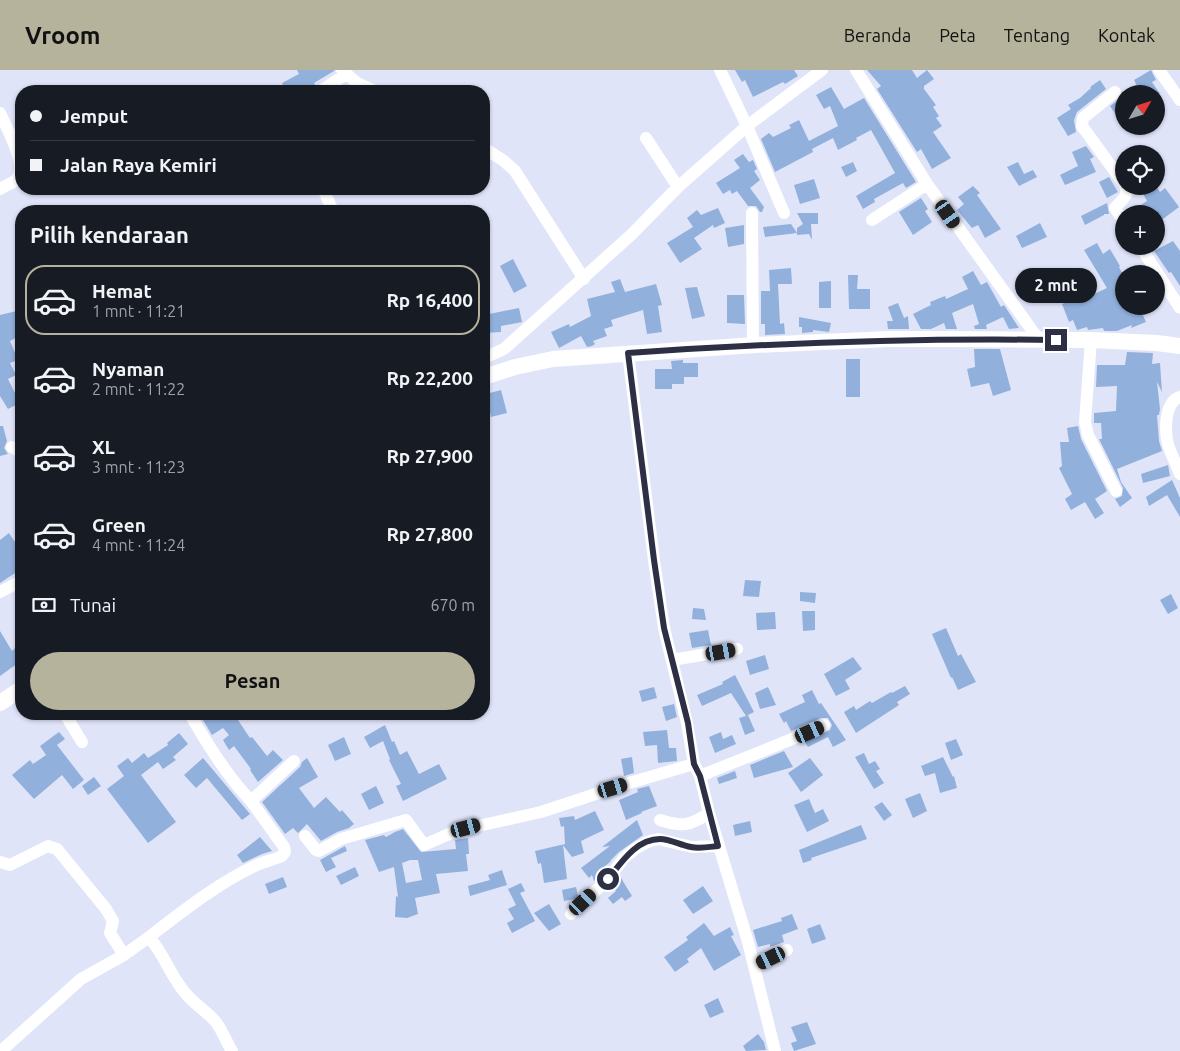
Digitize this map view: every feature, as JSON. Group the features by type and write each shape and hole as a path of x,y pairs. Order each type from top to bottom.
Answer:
{"street":[{"path":"720,70 747,126 784,213"},
{"path":"490,372 509,356 678,187 747,126 822,70"},
{"path":"856,70 927,184 978,258 1039,340"},
{"path":"1159,70 1180,100"},
{"path":"328,85 344,72 361,85"},
{"path":"1115,92 1083,118 1082,122 1082,126 1115,172"},
{"path":"0,113 15,148"},
{"path":"646,138 678,187"},
{"path":"490,152 515,171 584,279"},
{"path":"0,189 15,180"},
{"path":"872,220 927,184"},
{"path":"1118,205 1127,195"},
{"path":"752,213 753,345"},
{"path":"1146,255 1180,308"},
{"path":"490,358 509,356 553,359 753,345 888,339 1091,340 1180,346"},
{"path":"1091,340 1085,422 1088,435 1116,491"},
{"path":"628,353 664,628 688,723 697,770 754,966 775,1051"},
{"path":"1180,398 1172,403 1167,414 1167,441 1180,474"},
{"path":"0,592 15,584"},
{"path":"672,660 737,649"},
{"path":"0,703 15,693"},
{"path":"68,720 82,742"},
{"path":"1,1051 80,979 124,955 175,917 241,873 258,864 282,856 285,852 284,847 201,734 193,720"},
{"path":"305,836 316,850 319,851 341,839 406,820 424,845 456,831 541,812 637,780 697,770 753,754 824,725"},
{"path":"251,801 294,761"},
{"path":"660,820 677,826 698,821 709,813"},
{"path":"571,914 608,879 624,858 646,842 658,839 692,847 718,846"},
{"path":"0,862 10,865 48,846 57,849 106,909 113,921 110,933 124,955"},
{"path":"150,937 159,948 170,973 198,1007 216,1022 232,1051"},
{"path":"754,966 787,950"}],"building":[{"path":"297,70 334,70 314,83 315,85 283,85 282,83 299,74"},
{"path":"735,70 794,70 798,76 785,84 783,82 753,97 745,80 742,82"},
{"path":"867,70 912,70 917,78 927,70 934,79 924,86 924,89 936,105 933,107 939,116 936,118 942,126 933,132 951,158 932,169 921,149 917,152 877,89 881,86"},
{"path":"1151,70 1156,80 1152,82 1154,85 1136,85 1134,80"},
{"path":"1100,80 1106,89 1077,112 1074,120 1076,132 1068,136 1057,118 1071,109 1068,105 1080,98"},
{"path":"831,87 844,109 864,98 916,182 906,188 903,183 874,199 875,202 863,209 856,196 895,173 871,130 838,150 833,138 812,149 813,152 775,172 761,139 769,133 773,137 791,128 789,125 799,120 809,141 838,126 830,106 824,109 816,95"},
{"path":"1115,102 1115,114 1110,106"},
{"path":"1086,146 1094,157 1090,159 1096,172 1065,185 1060,175 1078,166 1072,152"},
{"path":"743,154 749,162 753,160 757,169 754,171 760,180 750,188 764,207 762,212 756,206 748,206 737,191 732,194 730,190 723,194 716,183 740,168 734,160"},
{"path":"853,162 857,171 846,177 841,167"},
{"path":"1018,162 1024,174 1033,170 1037,177 1019,186 1007,167"},
{"path":"1109,177 1115,187 1115,194 1107,198 1099,182"},
{"path":"814,179 820,198 800,204 794,185"},
{"path":"973,186 980,193 977,195 1001,229 985,238 978,225 972,228 957,210 964,204 958,197"},
{"path":"1165,188 1179,207 1165,218 1165,205 1141,205 1147,201 1144,195 1165,195"},
{"path":"921,198 928,209 925,211 932,222 913,235 899,212"},
{"path":"1107,203 1109,214 1104,214 1085,225 1081,216"},
{"path":"718,208 725,223 714,228 713,225 694,238 702,249 680,263 667,243 693,227 687,218 697,210 701,215"},
{"path":"797,213 818,213 818,224 811,224 812,240 809,234 797,235 797,228 803,224"},
{"path":"1040,223 1047,237 1022,248 1016,236"},
{"path":"791,224 797,233 765,237 763,227"},
{"path":"744,225 744,244 728,247 725,228"},
{"path":"1173,241 1180,251 1180,286 1157,255 1165,255 1165,245"},
{"path":"1097,243 1103,254 1110,249 1119,265 1115,265 1115,315 1143,315 1146,322 1117,331 1104,331 1103,328 1088,330 1087,327 1077,330 1073,320 1069,322 1062,304 1075,299 1065,278 1076,273 1088,297 1107,288 1084,250"},
{"path":"513,259 527,286 514,293 500,266"},
{"path":"791,268 792,284 778,284 780,324 784,323 785,334 765,335 765,324 761,324 761,291 770,291 769,270"},
{"path":"973,271 981,285 987,282 1001,307 1004,305 1019,328 1009,329 1003,317 986,325 987,329 975,329 974,326 979,324 973,304 952,313 957,329 946,329 944,323 931,329 921,329 913,314 931,305 930,302 945,296 946,299 968,289 962,277"},
{"path":"848,275 858,275 857,289 870,289 870,309 849,309"},
{"path":"620,279 625,292 656,284 662,305 658,306 662,332 647,334 643,310 611,320 613,326 604,329 607,336 593,341 595,344 592,346 587,347 581,336 559,348 551,332 569,324 570,327 591,316 587,299 615,292 611,282"},
{"path":"831,281 831,308 819,308 819,282"},
{"path":"697,287 705,316 692,319 685,288"},
{"path":"727,295 744,295 745,324 727,323"},
{"path":"898,303 904,318 908,316 909,329 888,329 887,321 893,321 888,307"},
{"path":"519,308 522,322 501,326 501,332 490,333 490,314"},
{"path":"15,311 15,338 10,341 15,353 15,361 10,363 15,376 8,379 15,393 15,406 8,409 0,396 0,315"},
{"path":"799,317 831,323 829,332 813,330 813,332 802,333 802,327 799,327"},
{"path":"974,349 1000,349 1011,390 993,396 989,383 971,387 967,369 975,367"},
{"path":"1127,352 1153,353 1152,364 1160,363 1162,392 1157,382 1160,409 1159,415 1157,415 1159,441 1162,451 1117,469 1121,482 1132,498 1120,507 1115,499 1122,496 1123,488 1099,439 1102,439 1101,423 1094,423 1094,413 1116,411 1117,386 1096,387 1097,365 1125,365"},
{"path":"846,359 860,359 860,397 846,397"},
{"path":"683,360 683,363 698,363 698,377 684,377 684,384 672,384 672,389 655,389 655,369 672,369 671,361"},
{"path":"501,390 507,413 491,417 490,393"},
{"path":"0,426 3,426 7,441 4,448 8,454 0,456"},
{"path":"1078,426 1081,439 1107,491 1095,499 1104,513 1095,519 1085,502 1071,510 1065,499 1072,494 1059,468 1062,466 1060,442 1069,442 1067,428"},
{"path":"1168,465 1170,476 1143,483 1141,474"},
{"path":"1172,480 1180,498 1180,517 1167,495 1149,506 1146,497"},
{"path":"9,533 15,542 15,573 0,583 0,540"},
{"path":"745,580 761,581 759,597 743,596"},
{"path":"800,592 816,593 815,603 800,601"},
{"path":"1171,594 1178,608 1168,614 1160,600"},
{"path":"693,608 704,609 706,620 692,619"},
{"path":"802,611 815,611 815,630 803,631"},
{"path":"775,612 776,629 757,630 756,613"},
{"path":"946,628 958,656 961,654 976,682 958,690 932,634"},
{"path":"708,630 711,645 692,648 689,633"},
{"path":"0,631 12,651 15,648 15,665 0,676"},
{"path":"765,655 769,669 750,675 746,661"},
{"path":"853,657 862,669 845,680 850,689 836,696 824,674"},
{"path":"735,675 754,712 748,715 755,731 745,735 739,718 746,716 731,693 702,706 697,695 723,684 722,682"},
{"path":"905,686 910,694 897,702 899,705 856,733 844,712 854,706 856,710 870,701 872,703"},
{"path":"654,687 657,698 642,702 639,691"},
{"path":"768,687 776,705 760,709 755,693"},
{"path":"812,690 819,704 821,703 846,740 833,747 828,737 808,747 805,742 830,730 832,725 828,718 821,718 791,731 786,721 784,723 779,714 805,702 802,695"},
{"path":"674,704 677,717 666,721 662,707"},
{"path":"203,720 238,720 250,738 252,737 267,756 273,750 283,760 258,782 234,746 229,750 223,740 229,735 223,728 212,735"},
{"path":"385,725 400,755 407,751 419,774 439,764 447,779 403,801 396,786 401,784 389,760 383,741 370,748 364,737"},
{"path":"667,730 669,748 676,748 677,761 658,763 657,745 645,746 643,732"},
{"path":"59,732 65,739 57,745 84,780 73,789 62,775 34,799 12,775 30,760 33,764 46,755 40,746"},
{"path":"721,732 723,739 732,735 736,744 715,753 709,737"},
{"path":"179,733 188,744 173,757 176,760 163,769 158,762 141,775 176,822 148,843 107,789 124,776 117,766 128,758 132,763 144,753 148,758 168,745 167,743"},
{"path":"344,737 351,754 335,761 328,745"},
{"path":"956,739 963,755 951,760 945,743"},
{"path":"784,751 793,767 754,778 750,765"},
{"path":"864,753 869,764 875,761 880,769 876,771 884,783 874,789 855,757"},
{"path":"632,757 634,773 624,776 621,759"},
{"path":"943,757 954,776 957,788 940,793 935,773 925,776 921,766"},
{"path":"203,758 250,814 242,820 207,778 196,788 184,775"},
{"path":"307,758 318,777 299,788 314,808 326,797 340,812 342,810 354,824 321,841 307,824 298,833 293,828 285,834 262,802 300,767"},
{"path":"810,758 823,775 801,792 788,773"},
{"path":"735,771 737,778 719,784 717,778"},
{"path":"94,777 101,786 88,795 82,786"},
{"path":"376,786 384,803 369,810 361,794"},
{"path":"649,786 657,806 626,820 619,800 638,792 637,789"},
{"path":"920,793 927,811 913,818 905,799"},
{"path":"809,799 815,813 823,809 829,821 807,832 794,805"},
{"path":"882,802 892,815 884,821 874,807"},
{"path":"595,811 604,830 581,841 584,853 572,857 563,845 567,879 544,883 541,863 538,864 535,851 565,844 564,826 561,827 559,818 574,816 575,820"},
{"path":"637,820 643,835 619,852 599,871 601,875 594,881 592,875 589,878 581,868 610,846 602,847"},
{"path":"750,821 752,832 735,836 733,825"},
{"path":"861,825 867,839 811,858 812,860 803,863 799,850"},
{"path":"403,829 421,852 456,849 455,840 468,838 469,854 466,854 468,871 436,874 440,893 415,898 418,914 407,918 395,917 396,896 398,897 394,867 379,872 365,840 384,835 386,837","holes":["418,860 422,880 406,883 402,863"]},
{"path":"260,837 272,851 243,863 237,855"},
{"path":"345,846 347,851 331,858 336,867 326,872 320,860"},
{"path":"355,867 359,876 341,885 336,876"},
{"path":"502,870 507,885 470,896 468,886 490,880 488,875"},
{"path":"283,877 287,887 269,894 265,884"},
{"path":"621,878 632,896 625,901 622,897 613,904 608,898 616,891 612,886"},
{"path":"521,883 525,891 520,893 535,921 512,933 507,923 514,919 508,909 516,905 508,889"},
{"path":"703,886 713,901 693,914 683,900"},
{"path":"576,887 578,896 575,899 564,901 562,890"},
{"path":"549,904 561,924 549,931 534,913"},
{"path":"792,914 798,929 782,935 784,942 770,947 770,944 758,947 753,930 782,921 781,918"},
{"path":"704,923 714,936 730,927 734,935 731,936 741,955 714,971 701,948 687,959 689,962 675,972 664,957 688,940 686,937"},
{"path":"820,924 826,939 812,944 807,929"},
{"path":"718,998 724,1012 710,1018 704,1005"},
{"path":"807,1022 816,1044 794,1051 791,1043 797,1041 791,1027"},
{"path":"758,1034 764,1042 766,1050 746,1051 743,1046"}],"route":[{"path":"608,879 624,858 646,842 658,839 692,847 718,846 700,776 694,764 688,723 664,628 628,353 888,339 1056,340"}]}
